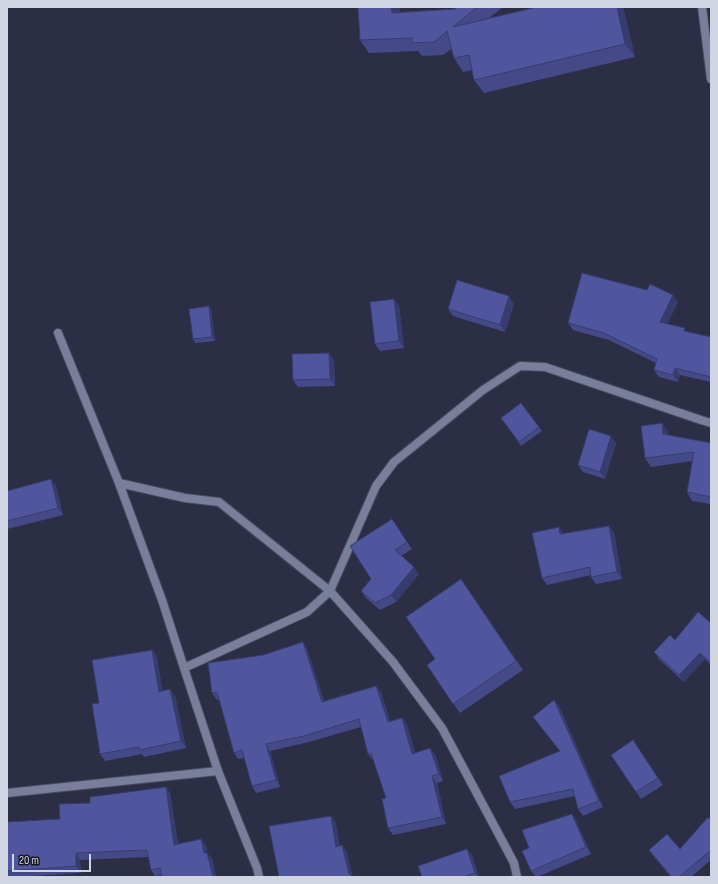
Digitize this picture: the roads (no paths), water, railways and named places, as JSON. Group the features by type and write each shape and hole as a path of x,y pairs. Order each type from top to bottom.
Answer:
{"street":[{"path":"702,7 711,79"},
{"path":"58,333 118,483 162,600 218,772 257,868 259,877"},
{"path":"184,668 308,612 330,592 376,486 394,462 483,390 520,366 545,367 711,423"},
{"path":"118,483 185,498 219,502 330,592 393,662 442,728 514,863 517,877"},
{"path":"7,793 218,772"}]}
